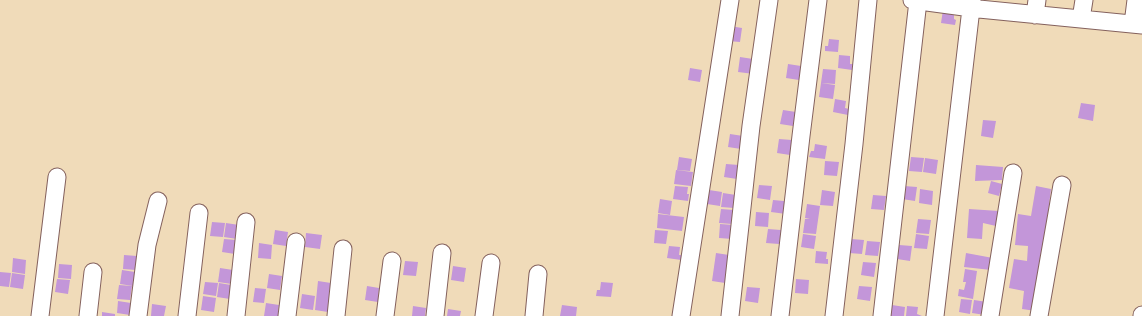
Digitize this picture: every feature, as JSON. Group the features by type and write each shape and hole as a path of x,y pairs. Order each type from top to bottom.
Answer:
{"street":[{"path":"681,316 730,0"},
{"path":"730,316 751,126 769,0"},
{"path":"780,316 818,0"},
{"path":"834,316 854,144 868,0"},
{"path":"882,316 915,0 1036,8 1081,19 1138,25 1136,0"},
{"path":"1081,19 1084,0"},
{"path":"935,316 971,4"},
{"path":"990,316 1013,173"},
{"path":"40,316 57,177"},
{"path":"1039,316 1062,185"},
{"path":"138,316 147,244 158,201"},
{"path":"187,316 199,213"},
{"path":"236,316 246,222"},
{"path":"288,316 296,242"},
{"path":"336,316 343,249"},
{"path":"435,316 442,253"},
{"path":"385,316 392,261"},
{"path":"484,316 491,263"},
{"path":"88,316 94,272"},
{"path":"534,316 538,274"}],"building":[{"path":"943,10 954,12 954,19 956,20 955,25 941,23"},
{"path":"730,26 742,28 740,42 728,41"},
{"path":"829,39 839,40 838,52 825,51 825,46 828,46"},
{"path":"839,55 850,56 850,64 853,64 852,70 838,68"},
{"path":"740,57 753,59 754,74 738,72"},
{"path":"788,64 801,66 799,80 786,78"},
{"path":"690,68 702,70 700,82 688,80"},
{"path":"823,69 836,70 835,84 821,83"},
{"path":"821,83 835,85 833,99 819,97"},
{"path":"835,99 846,101 845,108 849,109 848,115 833,112"},
{"path":"1081,103 1095,105 1093,121 1078,118"},
{"path":"783,110 796,112 793,126 780,124"},
{"path":"983,120 996,121 993,138 981,136"},
{"path":"730,134 743,136 741,149 728,147"},
{"path":"779,139 792,140 790,155 777,153"},
{"path":"815,144 827,146 825,159 809,157 811,151 814,151"},
{"path":"679,157 692,159 690,171 677,170"},
{"path":"911,157 924,158 922,172 909,171"},
{"path":"925,158 938,160 936,174 923,172"},
{"path":"825,161 839,162 837,176 824,175"},
{"path":"726,164 739,165 737,179 724,177"},
{"path":"976,165 1003,167 1002,180 975,181"},
{"path":"676,170 693,172 691,186 674,184"},
{"path":"991,181 1002,184 999,196 988,193"},
{"path":"759,185 772,186 770,200 757,198"},
{"path":"675,186 688,187 688,201 673,199"},
{"path":"904,186 917,187 915,201 902,199"},
{"path":"1036,186 1051,189 1036,311 1022,309 1024,291 1009,288 1014,259 1027,261 1028,246 1015,245 1018,214 1031,216"},
{"path":"920,189 933,191 932,205 919,203"},
{"path":"709,190 722,192 720,206 707,204"},
{"path":"822,190 835,192 833,206 820,205"},
{"path":"723,193 736,195 734,208 721,207"},
{"path":"873,195 886,196 884,210 871,209"},
{"path":"660,199 672,201 670,215 658,213"},
{"path":"773,200 784,201 784,208 787,208 786,214 771,212"},
{"path":"807,204 820,206 816,234 803,233 805,219 810,219 805,218"},
{"path":"721,209 734,210 732,224 719,223"},
{"path":"969,209 999,211 996,226 983,223 982,239 967,238"},
{"path":"756,212 769,213 768,227 755,226"},
{"path":"658,214 684,217 682,231 657,228"},
{"path":"918,219 931,220 929,234 916,233"},
{"path":"212,222 225,223 223,237 210,236"},
{"path":"226,223 239,225 237,239 224,237"},
{"path":"720,224 734,225 732,239 719,238"},
{"path":"768,229 781,230 779,244 766,243"},
{"path":"275,230 288,232 286,246 273,244"},
{"path":"655,230 668,231 666,244 654,243"},
{"path":"306,233 322,235 320,249 305,247"},
{"path":"803,234 816,236 814,249 801,247"},
{"path":"916,234 929,236 927,249 914,248"},
{"path":"224,239 237,240 235,254 222,252"},
{"path":"851,239 864,240 862,254 849,253"},
{"path":"867,241 880,242 878,256 865,255"},
{"path":"259,243 272,245 271,259 258,258"},
{"path":"899,245 912,246 910,261 897,259"},
{"path":"669,246 680,247 679,255 681,255 681,260 667,258"},
{"path":"816,251 827,252 826,259 828,259 828,264 815,263"},
{"path":"716,253 729,255 725,283 712,281"},
{"path":"966,253 993,258 991,270 964,267"},
{"path":"124,255 137,256 136,270 123,269"},
{"path":"13,258 26,260 25,274 12,272"},
{"path":"405,261 418,262 416,276 403,275"},
{"path":"863,262 876,263 874,277 861,275"},
{"path":"59,264 72,265 71,279 58,278"},
{"path":"453,266 466,268 464,282 451,280"},
{"path":"220,268 233,270 232,284 218,282"},
{"path":"965,269 977,271 973,299 958,296 959,289 964,290 966,282 963,282"},
{"path":"122,270 135,272 133,286 120,284"},
{"path":"0,272 11,273 9,287 0,286"},
{"path":"12,273 25,275 23,289 10,287"},
{"path":"269,274 282,276 280,290 267,288"},
{"path":"57,279 70,280 68,294 55,292"},
{"path":"796,279 809,280 808,294 795,293"},
{"path":"318,281 331,283 328,312 315,310"},
{"path":"205,282 218,283 216,296 203,294"},
{"path":"601,282 613,283 611,297 596,296 597,290 600,290"},
{"path":"219,283 231,285 230,299 217,297"},
{"path":"119,285 132,286 130,300 117,299"},
{"path":"367,286 379,288 378,302 365,300"},
{"path":"859,286 872,287 870,301 857,299"},
{"path":"747,287 760,288 758,303 745,301"},
{"path":"255,288 266,289 264,303 253,302"},
{"path":"302,294 315,296 313,310 300,308"},
{"path":"203,296 216,298 214,312 201,310"},
{"path":"961,299 972,300 970,314 959,312"},
{"path":"974,300 987,302 985,315 972,313"},
{"path":"118,301 131,303 130,315 117,313"},
{"path":"266,303 279,305 278,311 281,311 280,316 264,316"},
{"path":"152,304 166,306 164,316 151,316"},
{"path":"562,305 577,307 576,316 560,316"},
{"path":"892,305 905,307 904,316 891,316"},
{"path":"413,306 426,308 425,316 412,316"},
{"path":"907,306 918,307 917,314 922,316 906,316"},
{"path":"448,309 461,311 460,316 447,316"},
{"path":"102,312 115,314 115,316 102,316"}]}
